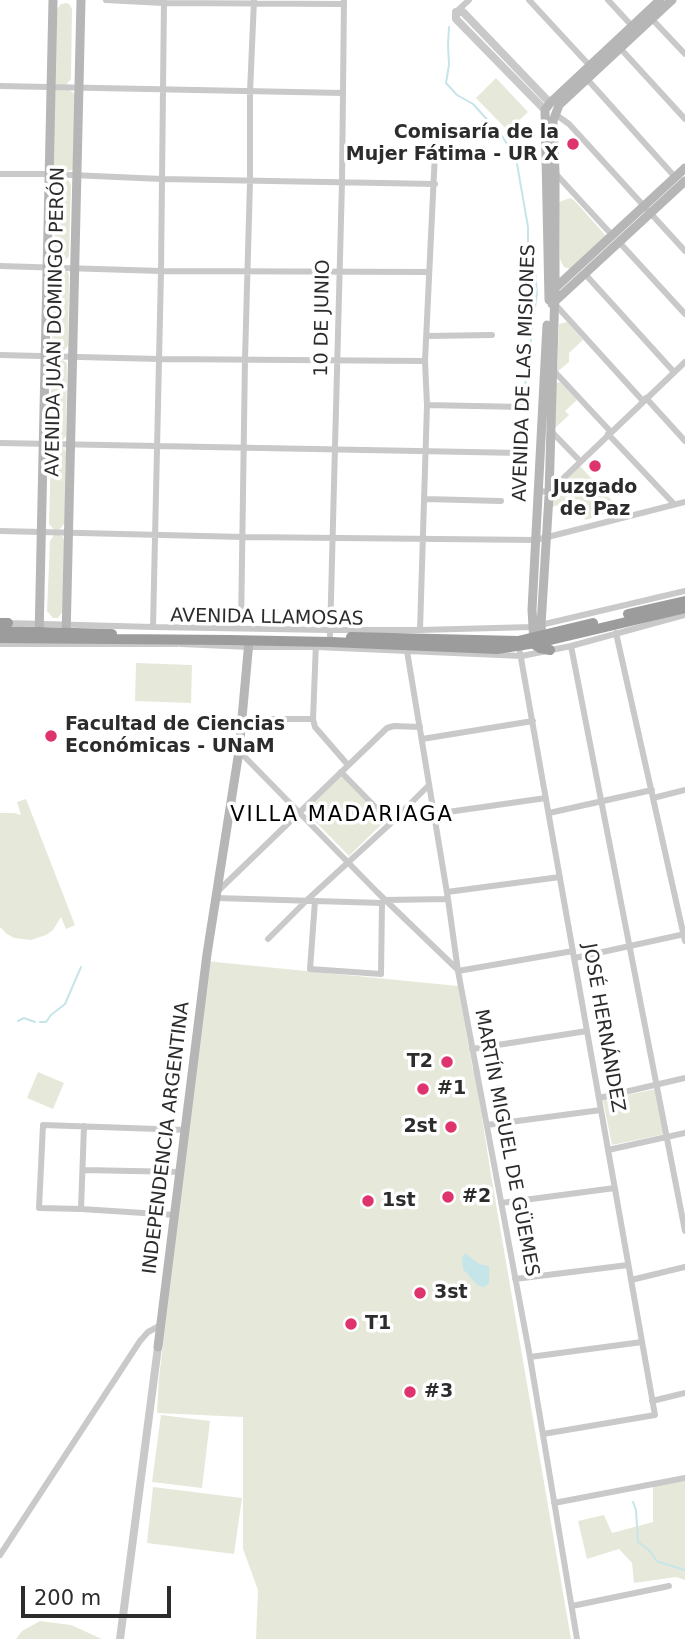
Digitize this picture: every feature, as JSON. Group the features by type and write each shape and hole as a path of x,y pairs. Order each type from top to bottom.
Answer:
{"highway":[{"path":"550,650 540,649 537,635 685,601"},
{"name":"AVENIDA LLAMOSAS","path":"0,631 66,635 219,637 330,633 517,641 685,607"},
{"name":"AVENIDA LLAMOSAS","path":"0,638 38,634"},
{"name":"AVENIDA LLAMOSAS","path":"219,637 248,644 497,649 521,652 537,635"}],"main road":[{"name":"AVENIDA JUAN DOMINGO PERÓN","path":"38,634 53,0"},
{"name":"AVENIDA JUAN DOMINGO PERÓN","path":"66,635 81,0"},
{"path":"555,114 559,105 620,48 660,0"},
{"path":"547,106 632,26 672,0"},
{"path":"547,106 554,107 555,114"},
{"name":"AVENIDA DE LAS MISIONES","path":"544,491 552,368 544,143 547,106"},
{"name":"AVENIDA DE LAS MISIONES","path":"537,635 551,298 555,114"},
{"path":"551,298 647,209 682,182 685,167"},
{"path":"551,298 585,274 616,239"},
{"name":"INDEPENDENCIA ARGENTINA","path":"158,1347 206,963 239,751 248,644"}],"street":[{"path":"106,0 344,2"},
{"path":"456,12 469,0"},
{"path":"529,0 590,66"},
{"path":"608,0 632,26"},
{"path":"153,627 164,1"},
{"path":"241,628 250,92 254,2"},
{"name":"10 DE JUNIO","path":"330,633 344,2"},
{"path":"456,12 463,12 547,106"},
{"path":"649,16 685,54"},
{"path":"620,48 685,119"},
{"path":"587,79 682,182"},
{"path":"0,86 343,93"},
{"path":"555,114 569,124 685,251"},
{"path":"420,631 427,405 425,360 436,132"},
{"path":"555,173 685,314"},
{"path":"0,174 435,184"},
{"path":"0,266 161,271 429,272"},
{"path":"585,274 674,372"},
{"path":"551,298 685,441"},
{"path":"426,336 492,335"},
{"path":"0,355 159,359 425,360"},
{"path":"544,491 580,461 685,362"},
{"path":"552,368 674,504"},
{"path":"427,405 522,407"},
{"path":"550,430 580,461"},
{"path":"0,443 521,453"},
{"path":"425,499 501,500"},
{"path":"0,531 243,537 541,538 685,502"},
{"path":"121,636 153,627 330,633 420,631 537,635 685,591"},
{"path":"348,765 315,727 316,644 407,651 550,650 685,615"},
{"path":"3,621 38,634"},
{"path":"180,644 214,642 219,637 207,628"},
{"path":"239,751 384,902 458,971 684,936 616,633"},
{"path":"0,645 38,634"},
{"path":"121,636 180,644 248,644"},
{"path":"571,646 685,1231"},
{"name":"MARTÍN MIGUEL DE GÜEMES","path":"407,651 458,971 530,1357 576,1639"},
{"name":"JOSÉ HERNÁNDEZ","path":"521,652 654,1415 543,1434"},
{"path":"242,719 313,719"},
{"path":"422,739 533,721"},
{"path":"217,895 387,728 420,727"},
{"path":"341,772 391,823"},
{"path":"268,939 429,785"},
{"path":"549,813 652,790"},
{"path":"653,798 685,790"},
{"path":"434,814 546,798"},
{"path":"217,895 306,901 384,902 448,896 560,877"},
{"path":"315,901 310,970 381,974 384,902"},
{"path":"472,1049 587,1031"},
{"path":"599,1098 685,1078"},
{"path":"487,1125 601,1110"},
{"path":"175,1215 39,1208 43,1125 186,1130"},
{"path":"81,1209 84,1126"},
{"path":"608,1150 685,1133"},
{"path":"84,1170 181,1172"},
{"path":"501,1203 615,1188"},
{"path":"515,1279 628,1265"},
{"path":"631,1280 685,1267"},
{"path":"0,1555 140,1341 148,1332 161,1325"},
{"path":"530,1357 642,1342"},
{"name":"INDEPENDENCIA ARGENTINA","path":"120,1639 158,1347"},
{"path":"652,1401 685,1393"},
{"path":"554,1503 685,1478"},
{"path":"572,1606 670,1586"}],"shaded area":[{"path":"67,3 72,9 71,79 65,86 60,86 54,82 57,9 61,4"},
{"path":"496,78 528,112 508,131 476,98"},
{"path":"56,89 68,89 75,94 74,169 66,172 54,171 52,166 53,92"},
{"path":"66,179 71,185 69,256 59,263 54,256 56,186 60,180"},
{"path":"570,198 607,237 574,270 564,267 560,259 559,202"},
{"path":"64,270 69,276 68,346 62,353 57,353 52,347 54,276"},
{"path":"567,322 583,340 569,353 569,362 557,372 559,324"},
{"path":"57,360 66,362 67,366 66,436 60,443 56,443 50,436 52,366"},
{"path":"560,382 577,400 565,411 569,415 554,429 556,383"},
{"path":"61,447 66,453 65,523 59,530 54,530 49,524 51,453"},
{"path":"579,465 620,509 585,520 579,499 552,507 551,492"},
{"path":"54,535 60,535 64,541 63,611 58,618 53,618 47,611 50,541"},
{"path":"136,663 192,665 191,703 135,701"},
{"path":"341,776 385,821 349,856 305,811"},
{"path":"26,799 75,925 66,929 61,917 53,930 31,940 14,938 0,927 0,813 21,815 17,802"},
{"path":"209,961 458,986 571,1639 256,1639 258,1590 243,1549 243,1417 157,1413"},
{"path":"38,1072 64,1083 53,1109 27,1098"},
{"path":"656,1089 665,1134 612,1145 603,1100"},
{"path":"161,1415 210,1421 202,1488 152,1482"},
{"path":"685,1481 685,1580 676,1577 634,1583 632,1563 619,1549 587,1559 578,1521 604,1515 612,1533 653,1522 653,1486"},
{"path":"153,1487 242,1498 234,1554 147,1543"},
{"path":"40,1621 71,1625 102,1639 16,1639 22,1631"}],"water":[{"path":"465,1253 479,1264 489,1266 489,1283 486,1286 477,1285 463,1269 462,1258"}],"waterway":[{"path":"449,27 446,83 457,95 473,104 502,136 516,158 528,227 528,251 535,271 537,292 524,393 528,401"},
{"path":"40,1022 46,1022 65,1004 81,967"},
{"path":"18,1021 24,1018 35,1022"},
{"path":"633,1502 638,1542 659,1562 685,1570"}],"place":[{"name":"Comisaría de la Mujer Fátima - UR X","path":"573,144"},
{"name":"Juzgado de Paz","path":"595,466"},
{"name":"Facultad de Ciencias Económicas - UNaM","path":"51,736"},
{"name":"T2","path":"447,1062"},
{"name":"#1","path":"423,1089"},
{"name":"2st","path":"451,1127"},
{"name":"#2","path":"448,1197"},
{"name":"1st","path":"368,1201"},
{"name":"3st","path":"420,1293"},
{"name":"T1","path":"351,1324"},
{"name":"#3","path":"410,1392"}],"district":[{"name":"VILLA MADARIAGA","path":"342,816"}]}
